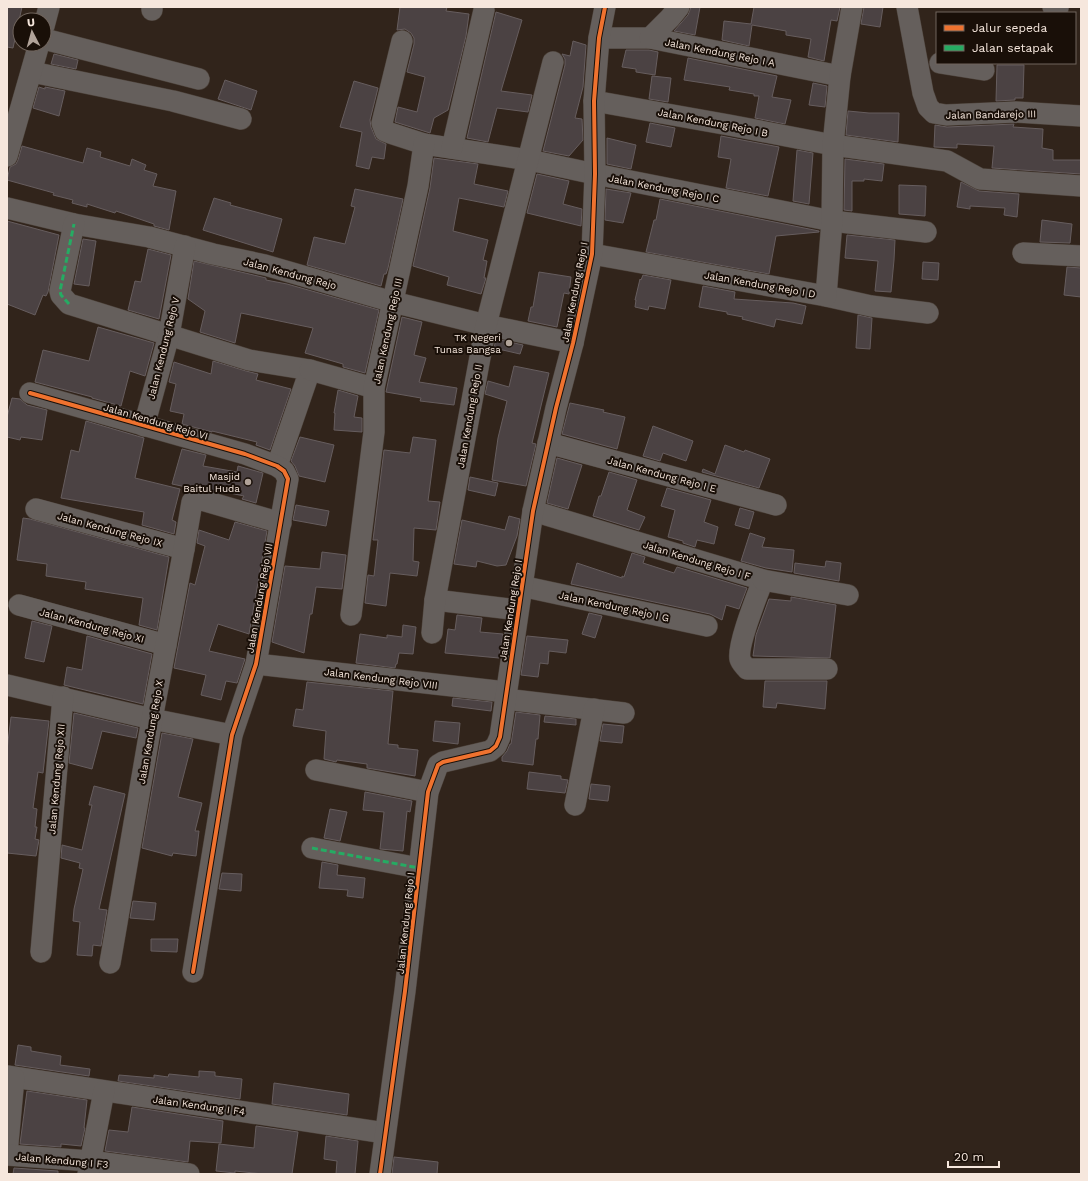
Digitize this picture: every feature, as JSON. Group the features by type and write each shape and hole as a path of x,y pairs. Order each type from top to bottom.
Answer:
{"street":[{"name":"Jalan Kendung Rejo I","path":"380,1174 384,1133 405,991 428,792 438,765 443,762 490,751 496,746 500,737 533,511 573,343 592,254 595,174 594,101 600,38 606,7"},
{"path":"650,38 670,18 678,7"},
{"path":"826,296 832,221 833,145 840,76 852,7"},
{"path":"907,7 916,59 936,63"},
{"path":"452,148 484,10"},
{"name":"Jalan Kendung Rejo I A","path":"600,38 650,38 840,76"},
{"path":"52,41 199,79"},
{"name":"Jalan Kendung Rejo I C","path":"402,41 382,123 385,131 424,144 528,160 832,221 926,232"},
{"path":"7,156 37,52"},
{"name":"Jalan Bandarejo III","path":"916,59 922,93 928,107 934,113 946,115 1016,112 1081,116"},
{"name":"Jalan Kendung Rejo II","path":"432,633 435,600 486,325 553,62"},
{"path":"945,64 984,70"},
{"path":"32,72 173,101 241,119"},
{"name":"Jalan Kendung Rejo I B","path":"594,101 721,123 833,145 947,161 980,179 1081,186"},
{"name":"Jalan Kendung Rejo III","path":"351,614 374,432 374,388 418,186 424,144"},
{"name":"Jalan Kendung Rejo","path":"7,208 74,224 144,236 186,246 265,265 393,302 486,325 573,343"},
{"path":"74,224 60,291 66,301 249,360 310,370 374,388"},
{"name":"Jalan Kendung Rejo V","path":"144,426 169,335 186,246"},
{"path":"1023,253 1081,256"},
{"name":"Jalan Kendung Rejo I D","path":"592,254 826,296 872,306 928,313"},
{"path":"277,466 310,370"},
{"name":"Jalan Kendung Rejo VI","path":"30,393 245,454 277,466"},
{"name":"Jalan Kendung Rejo I E","path":"548,443 776,505"},
{"name":"Jalan Kendung Rejo VII","path":"193,972 232,735 256,664 281,523 288,479 284,471 277,466"},
{"name":"Jalan Kendung Rejo X","path":"110,963 152,719 192,502 195,499 198,499 281,523"},
{"name":"Jalan Kendung Rejo IX","path":"36,509 184,549"},
{"name":"Jalan Kendung Rejo I F","path":"533,511 763,580 741,646 740,660 747,669 827,669"},
{"path":"763,580 848,595"},
{"name":"Jalan Kendung Rejo I G","path":"521,586 706,626"},
{"path":"435,600 518,610"},
{"name":"Jalan Kendung Rejo XI","path":"18,605 166,645"},
{"name":"Jalan Kendung Rejo VIII","path":"256,664 624,713"},
{"path":"7,685 152,719 232,735"},
{"name":"Jalan Kendung Rejo XII","path":"41,952 63,698"},
{"path":"575,805 594,709"},
{"path":"316,770 428,792"},
{"path":"312,848 419,868"},
{"path":"7,1154 11,1077"},
{"name":"Jalan Kendung I F4","path":"11,1077 384,1133"},
{"path":"89,1168 104,1091"},
{"name":"Jalan Kendung I F3","path":"7,1154 89,1168 189,1174"}],"building":[{"path":"7,7 22,7 21,12 12,12 12,48 7,47"},
{"path":"400,7 447,7 446,11 469,14 466,36 448,110 434,118 430,133 395,122 398,107 417,112 425,77 407,72 414,44 414,38 411,33 405,29 397,30"},
{"path":"691,7 700,7 695,35 674,31 688,15"},
{"path":"754,7 840,7 837,21 831,20 824,61 808,57 811,39 786,35 786,31 752,25 749,46 722,40 724,21 751,24"},
{"path":"864,7 883,7 880,27 861,24"},
{"path":"496,12 522,20 501,91 532,95 528,112 497,108 488,142 467,138"},
{"path":"573,41 586,45 583,87 575,118 582,119 583,140 569,156 543,151 565,65 565,59 562,54 570,56"},
{"path":"626,50 649,50 658,52 655,75 636,72 636,69 622,67"},
{"path":"54,54 78,60 76,69 51,64"},
{"path":"688,58 777,76 772,97 791,100 785,124 755,118 759,96 729,90 730,87 684,80"},
{"path":"997,65 1024,65 1023,98 996,101"},
{"path":"652,76 671,78 668,102 649,99"},
{"path":"225,80 257,91 251,110 218,99"},
{"path":"354,81 378,88 370,120 371,127 376,139 386,144 384,159 372,157 369,169 356,166 362,132 340,127"},
{"path":"813,83 827,86 825,107 809,105"},
{"path":"39,87 65,91 59,116 33,108"},
{"path":"848,111 899,113 898,142 846,135"},
{"path":"650,123 675,128 671,147 646,142"},
{"path":"1014,124 1013,127 1043,129 1042,148 1053,150 1053,160 1081,160 1081,174 992,168 994,146 957,144 957,148 934,147 935,125 947,127"},
{"path":"721,136 779,147 768,196 726,188 731,159 718,157"},
{"path":"607,138 636,145 631,169 607,164"},
{"path":"22,146 83,163 87,148 101,152 100,157 130,166 132,159 146,165 144,170 157,174 153,186 176,191 169,230 154,226 154,224 116,211 115,213 87,204 87,207 72,203 73,200 53,195 54,193 7,180 10,167 16,164"},
{"path":"797,150 813,153 809,204 793,201"},
{"path":"434,158 478,164 474,184 508,191 504,207 459,198 453,231 488,240 483,260 487,261 484,278 486,278 481,294 447,285 449,277 413,266 430,188"},
{"path":"845,159 884,164 882,181 864,179 864,181 852,181 852,211 844,210"},
{"path":"537,174 569,181 563,204 582,209 581,226 527,213"},
{"path":"961,182 979,191 1019,194 1017,217 1004,215 1005,208 970,206 970,209 957,207"},
{"path":"899,185 926,186 925,216 899,214"},
{"path":"355,189 403,199 388,268 386,274 384,274 381,286 307,265 314,237 345,244 355,207 351,206"},
{"path":"606,189 631,193 623,223 605,220"},
{"path":"214,198 231,203 230,205 282,219 273,252 203,230"},
{"path":"660,199 819,232 776,236 769,274 646,252 654,220 656,220"},
{"path":"1042,220 1072,224 1070,243 1040,242"},
{"path":"7,221 59,235 48,292 46,296 43,295 35,315 7,304"},
{"path":"847,235 895,240 891,292 875,291 878,261 845,258"},
{"path":"83,239 96,241 89,286 74,284"},
{"path":"148,249 171,255 159,319 128,310 135,281 141,282"},
{"path":"194,261 266,278 266,280 287,284 379,310 365,373 343,367 343,364 305,353 313,328 241,313 235,343 200,332 205,311 188,299"},
{"path":"923,262 939,263 938,280 922,279"},
{"path":"1067,267 1081,268 1081,297 1064,295"},
{"path":"539,272 571,277 569,294 564,293 557,327 528,321 531,307 533,307"},
{"path":"643,275 671,280 665,309 649,306 648,310 635,307 635,300 640,279 641,280"},
{"path":"703,286 735,292 734,299 793,303 806,306 802,324 776,319 774,327 742,319 743,317 727,314 727,312 699,307"},
{"path":"858,315 872,318 870,349 856,348"},
{"path":"402,317 422,322 414,355 426,358 419,382 457,388 454,405 420,401 421,398 386,392"},
{"path":"98,327 154,343 145,376 130,371 121,406 35,382 43,350 89,361"},
{"path":"496,339 523,345 520,354 494,348"},
{"path":"213,361 258,374 256,380 291,389 270,450 256,445 257,442 182,424 184,414 170,411 176,384 169,382 174,362 211,374"},
{"path":"514,366 549,373 532,443 536,444 526,486 492,480 498,438 507,401 485,394 488,381 509,387"},
{"path":"338,390 358,396 354,417 362,418 362,432 334,430 334,413"},
{"path":"12,398 20,399 27,405 47,410 42,440 21,437 20,440 7,437 7,417"},
{"path":"570,403 604,410 603,412 625,417 617,449 562,434"},
{"path":"86,421 144,438 135,478 180,489 172,520 176,522 174,534 142,525 144,512 61,498 71,450 79,452"},
{"path":"653,426 693,441 686,461 663,453 660,461 643,456"},
{"path":"300,437 334,445 325,482 299,476 291,461"},
{"path":"413,437 436,440 428,501 440,502 436,530 414,528 413,561 419,562 417,576 390,573 386,606 365,603 368,575 374,576 378,540 373,540 384,450 410,453"},
{"path":"725,445 770,459 759,488 702,472 703,469 715,474"},
{"path":"182,449 206,455 203,466 237,472 238,466 263,473 256,503 242,499 244,496 216,490 215,492 201,487 191,488 172,484"},
{"path":"557,458 582,465 568,509 547,503"},
{"path":"609,472 637,480 627,510 645,517 639,530 593,516"},
{"path":"470,477 498,483 495,496 468,490"},
{"path":"667,488 711,500 704,522 718,527 714,544 697,540 695,547 683,543 683,541 668,537 675,510 661,506"},
{"path":"296,505 329,511 326,526 293,520"},
{"path":"740,508 754,512 749,529 735,525"},
{"path":"509,516 520,519 517,536 506,565 497,566 477,561 476,567 454,564 462,520 505,530"},
{"path":"23,518 169,557 157,630 139,625 143,598 85,589 86,582 46,576 47,564 17,560"},
{"path":"235,522 267,531 249,634 218,624 209,651 245,659 237,683 226,681 221,700 201,695 206,675 174,668 190,583 195,585 205,546 197,543 199,530 229,540"},
{"path":"750,533 765,538 762,547 794,550 792,572 766,568 741,561"},
{"path":"322,552 346,555 342,589 316,587 304,653 272,642 285,566 320,569"},
{"path":"632,553 645,557 643,563 674,573 677,567 747,588 739,609 726,605 722,620 710,614 571,584 577,563 622,578 622,576 624,577"},
{"path":"826,561 841,563 839,581 794,573 795,563 825,567"},
{"path":"791,597 836,605 830,658 753,656 756,635 769,599 791,601"},
{"path":"589,613 602,616 595,638 582,634"},
{"path":"457,615 482,618 480,632 503,634 499,658 445,653 448,629 455,630"},
{"path":"32,621 52,626 44,662 25,658"},
{"path":"403,625 416,627 413,654 399,653 395,668 356,663 360,634 387,638 387,635 402,637"},
{"path":"87,636 152,654 143,704 64,685 67,667 82,670"},
{"path":"527,636 568,640 566,653 549,651 548,664 540,663 538,677 521,675"},
{"path":"765,681 827,681 825,709 777,703 776,708 763,707"},
{"path":"307,682 393,691 388,744 398,745 398,748 418,750 415,776 367,768 367,764 337,760 336,762 324,759 326,731 293,726 296,709 303,710"},
{"path":"453,698 492,702 491,711 452,706"},
{"path":"516,712 540,715 538,739 536,739 533,765 502,761 502,757 511,744"},
{"path":"74,713 138,728 136,738 102,731 92,769 69,763"},
{"path":"545,716 576,719 576,725 544,722"},
{"path":"11,717 49,721 43,773 38,772 33,808 37,809 35,839 39,840 36,856 7,853 7,750"},
{"path":"435,721 460,723 458,744 433,741"},
{"path":"603,724 624,726 622,743 600,741"},
{"path":"162,733 193,739 178,797 202,803 195,831 199,831 196,856 173,853 172,856 142,848"},
{"path":"529,772 561,776 561,779 568,780 565,793 527,789"},
{"path":"591,784 610,786 608,801 589,799"},
{"path":"94,786 125,794 99,909 107,910 101,946 93,945 92,956 77,955 80,922 73,921 74,909 83,869 79,868 80,863 61,858 62,845 82,850 92,805 89,805"},
{"path":"365,792 412,801 410,812 407,811 403,851 380,849 384,812 363,810"},
{"path":"330,809 347,812 340,841 324,838"},
{"path":"322,862 338,865 337,875 365,878 363,898 347,896 348,890 319,888"},
{"path":"222,873 242,874 241,891 219,889"},
{"path":"133,901 156,903 154,920 130,918"},
{"path":"151,939 178,939 177,952 151,951"},
{"path":"18,1045 31,1047 31,1051 61,1056 60,1065 90,1069 89,1076 15,1065"},
{"path":"199,1071 215,1072 215,1076 242,1079 240,1099 118,1081 119,1075 154,1078 154,1075 168,1077 169,1074 199,1077"},
{"path":"274,1083 349,1094 347,1115 272,1104"},
{"path":"27,1091 87,1100 85,1128 81,1146 61,1144 61,1147 20,1144"},
{"path":"132,1107 223,1121 221,1143 190,1141 188,1162 105,1151 109,1130 128,1132"},
{"path":"256,1126 298,1132 292,1174 263,1174 235,1171 235,1173 216,1171 219,1144 254,1148"},
{"path":"326,1136 358,1141 355,1174 336,1174 337,1161 324,1159"},
{"path":"394,1157 438,1162 437,1174 392,1174"},
{"path":"14,1168 58,1171 58,1174 13,1174"}],"marked path":[{"path":"69,304 61,295 60,291 74,224"},
{"path":"312,848 419,868"}],"cycle path":[{"path":"380,1174 405,991 428,792 438,765 443,762 490,751 496,746 500,737 533,511 556,408 573,343 592,254 595,174 594,101 599,38 605,7"},
{"path":"30,393 245,454 277,466 284,471 288,479 256,664 232,735 193,972"}],"place":[{"name":"TK Negeri Tunas Bangsa","path":"509,343"},
{"name":"Masjid Baitul Huda","path":"248,482"}]}
